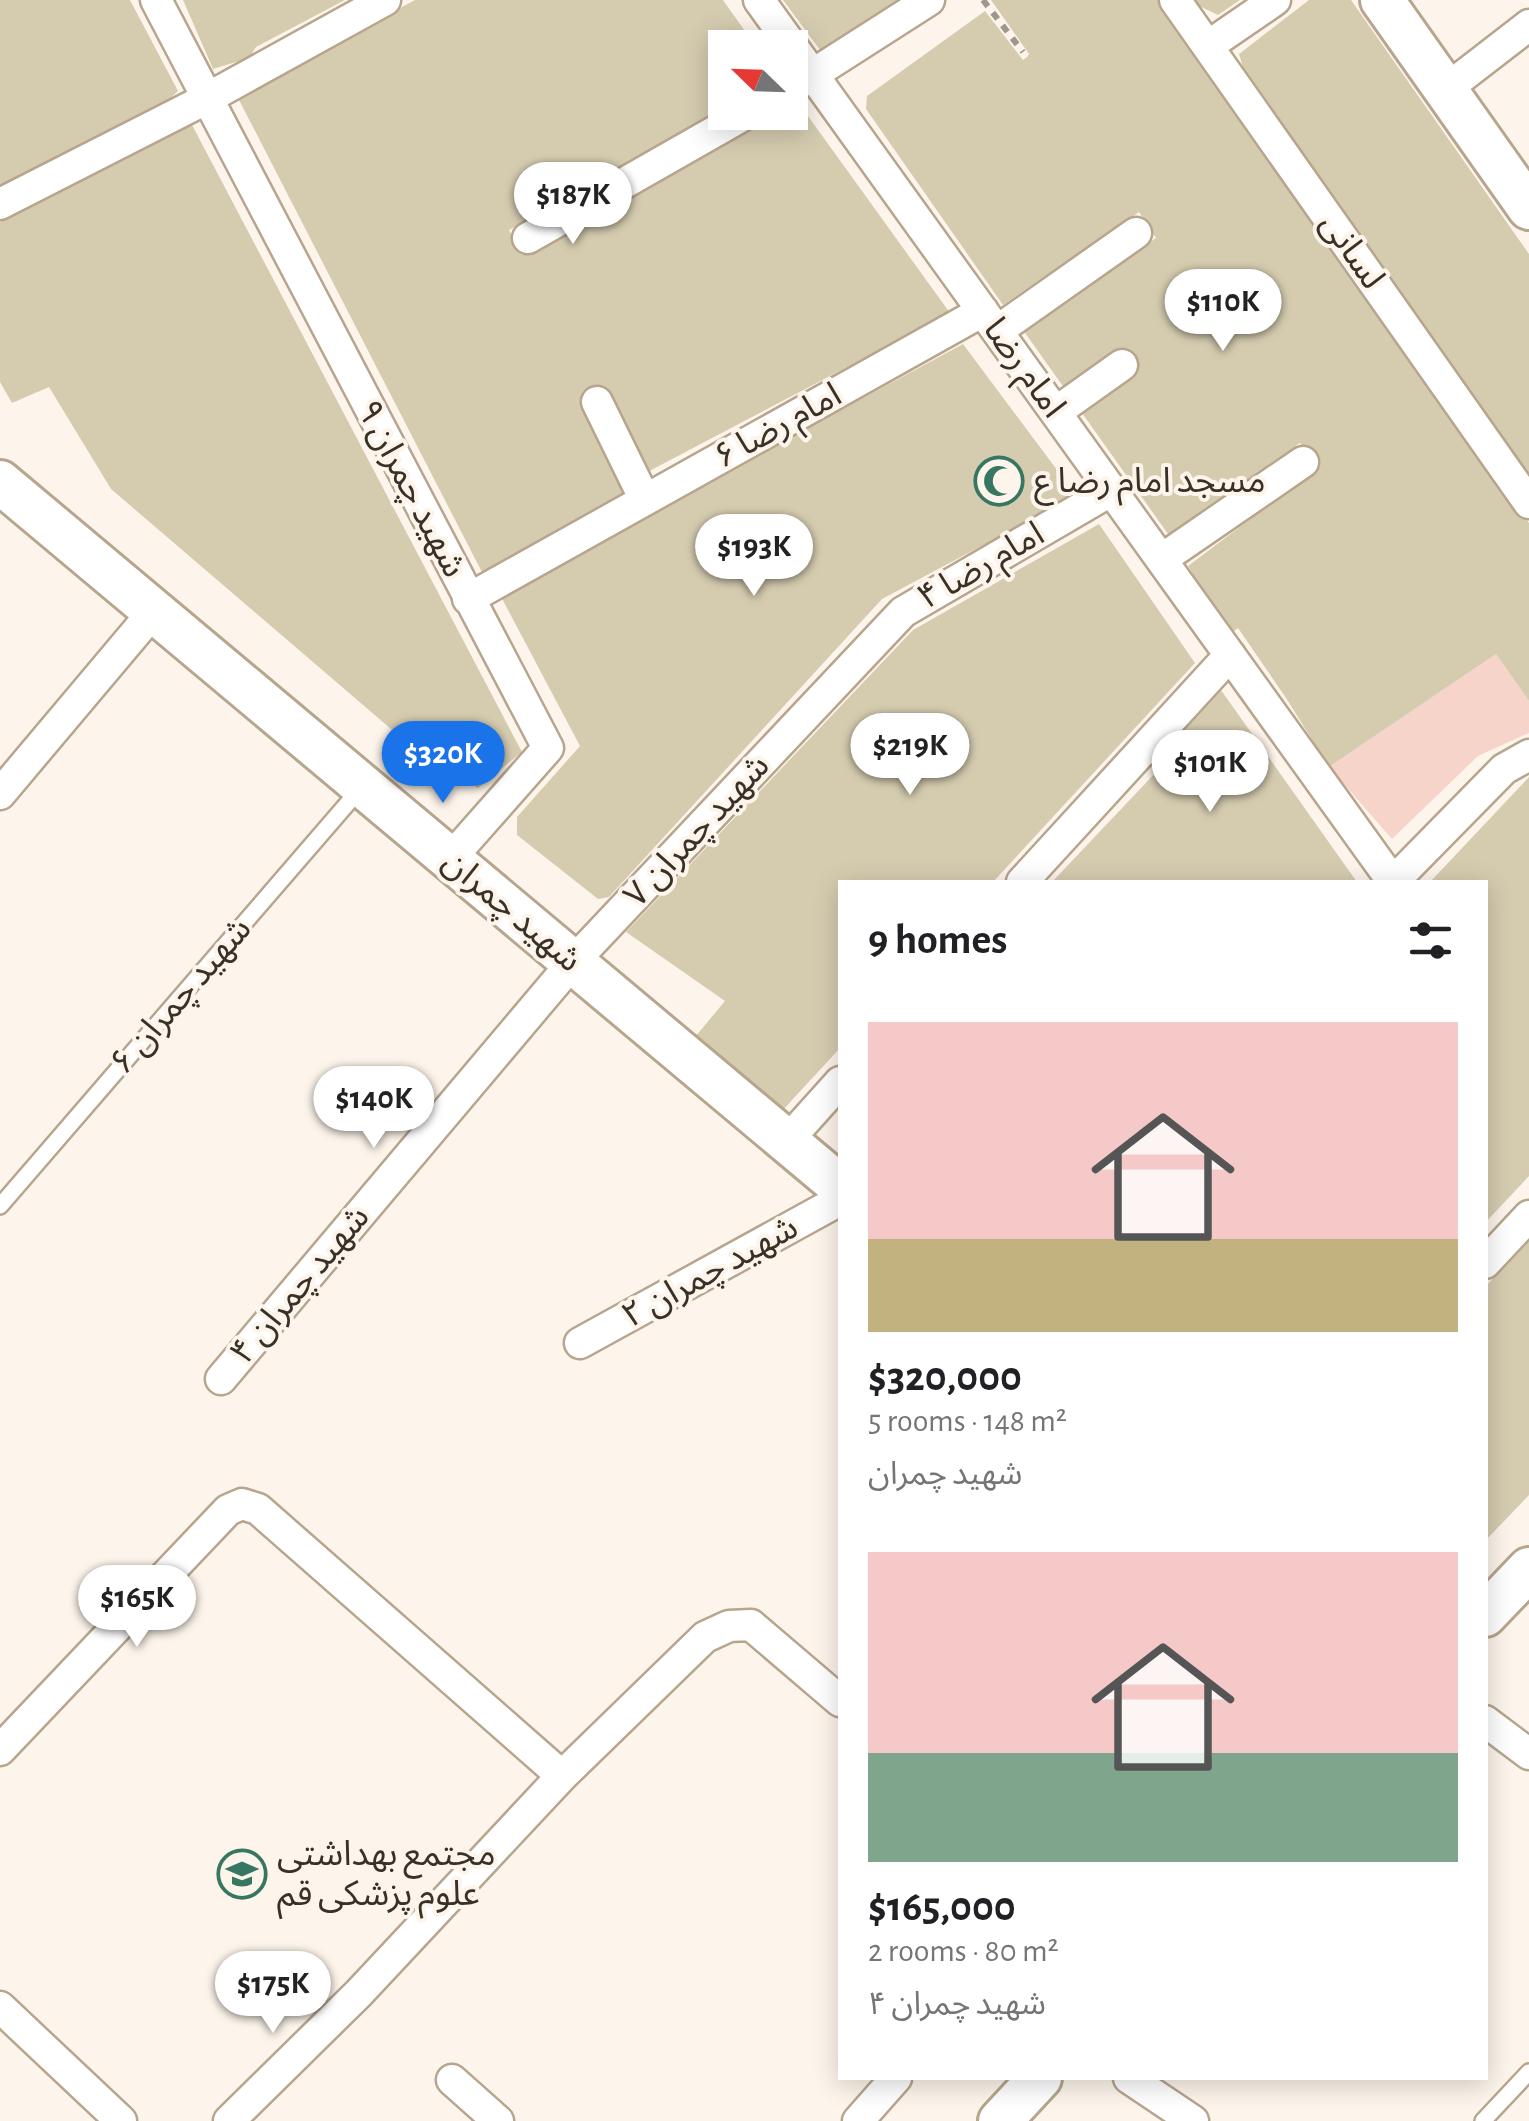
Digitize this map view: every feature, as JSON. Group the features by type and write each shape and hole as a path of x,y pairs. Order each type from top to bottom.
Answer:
{"street":[{"name":"شهید چمران ۹","path":"156,0 548,748 450,859"},
{"path":"0,204 206,99 384,0"},
{"name":"امام رضا","path":"759,0 775,30"},
{"path":"808,78 930,0"},
{"name":"لسانی","path":"1175,0 1529,503"},
{"path":"1208,46 1274,0"},
{"path":"1382,0 1529,208"},
{"path":"1445,90 1529,26"},
{"name":"امام رضا","path":"808,90 990,321 1392,880"},
{"path":"528,238 717,130"},
{"name":"امام رضا ۶","path":"468,598 645,500 990,321 1136,233"},
{"path":"1056,412 1122,365"},
{"path":"598,402 645,500"},
{"path":"1162,560 1303,462"},
{"name":"شهید چمران","path":"0,482 838,1184"},
{"name":"امام رضا ۴","path":"903,612 1112,490"},
{"path":"0,794 154,611"},
{"name":"شهید چمران ۷","path":"573,962 903,612"},
{"path":"1024,880 1230,654"},
{"path":"1395,880 1504,770 1529,754"},
{"name":"شهید چمران ۴","path":"221,1378 573,962"},
{"path":"787,1141 838,1084"},
{"name":"شهید چمران ۲","path":"580,1343 838,1201"},
{"path":"1488,1260 1529,1216"},
{"path":"0,1750 228,1510 242,1504 258,1510 562,1776"},
{"path":"1488,1612 1529,1569"},
{"path":"229,2121 359,1993 562,1776 705,1638 729,1626 751,1626 838,1699"},
{"path":"1488,1723 1529,1754"},
{"path":"0,2006 121,2121"},
{"path":"452,2080 498,2121"},
{"path":"858,2121 894,2080"},
{"path":"1000,2121 1038,2080"},
{"path":"1132,2080 1193,2121"}],"lane":[{"name":"شهید چمران ۶","path":"0,1206 363,786"},
{"path":"1482,2121 1529,2072"}],"path":[{"path":"983,0 1023,52"}],"shaded area":[{"path":"1496,654 1529,701 1529,733 1478,756 1392,839 1329,767"}],"building":[{"path":"0,0 130,0 178,91 164,104 0,190"},
{"path":"183,0 345,0 256,47 249,58 213,69"},
{"path":"415,0 723,0 744,30 708,30 708,121 509,230 522,255 752,130 808,130 808,116 950,313 638,477 637,493 486,580 237,96"},
{"path":"783,0 940,0 832,66"},
{"path":"991,0 1158,0 1529,523 1529,701 1496,654 1329,767 1238,628 1230,634 1188,566 1318,468 1300,443 1168,534 1023,330 1156,238 1139,212 1003,305 866,109 867,96 985,11 1023,60 1027,57 1029,54"},
{"path":"1193,0 1240,0 1218,15"},
{"path":"1309,0 1351,0 1529,254 1529,475 1243,67 1239,54"},
{"path":"191,123 522,752 478,788 419,753 111,489 49,387 12,403 0,382 0,222"},
{"path":"963,344 1072,490 1068,500 882,599 609,897 598,899 517,835 517,817 580,746 498,591"},
{"path":"1099,524 1195,663 995,880 838,880 838,1050 771,1123 685,1049 725,1001 626,932 913,630"},
{"path":"1216,683 1356,880 1054,880 1159,769 1146,759"},
{"path":"1529,777 1529,1176 1488,1220 1488,880 1432,880"},
{"path":"1529,1240 1529,1495 1488,1538 1488,1284"}],"place":[{"name":"مسجد امام رضا ع","path":"999,481"},
{"name":"مجتمع بهداشتی علوم پزشکی قم","path":"242,1874"}]}
